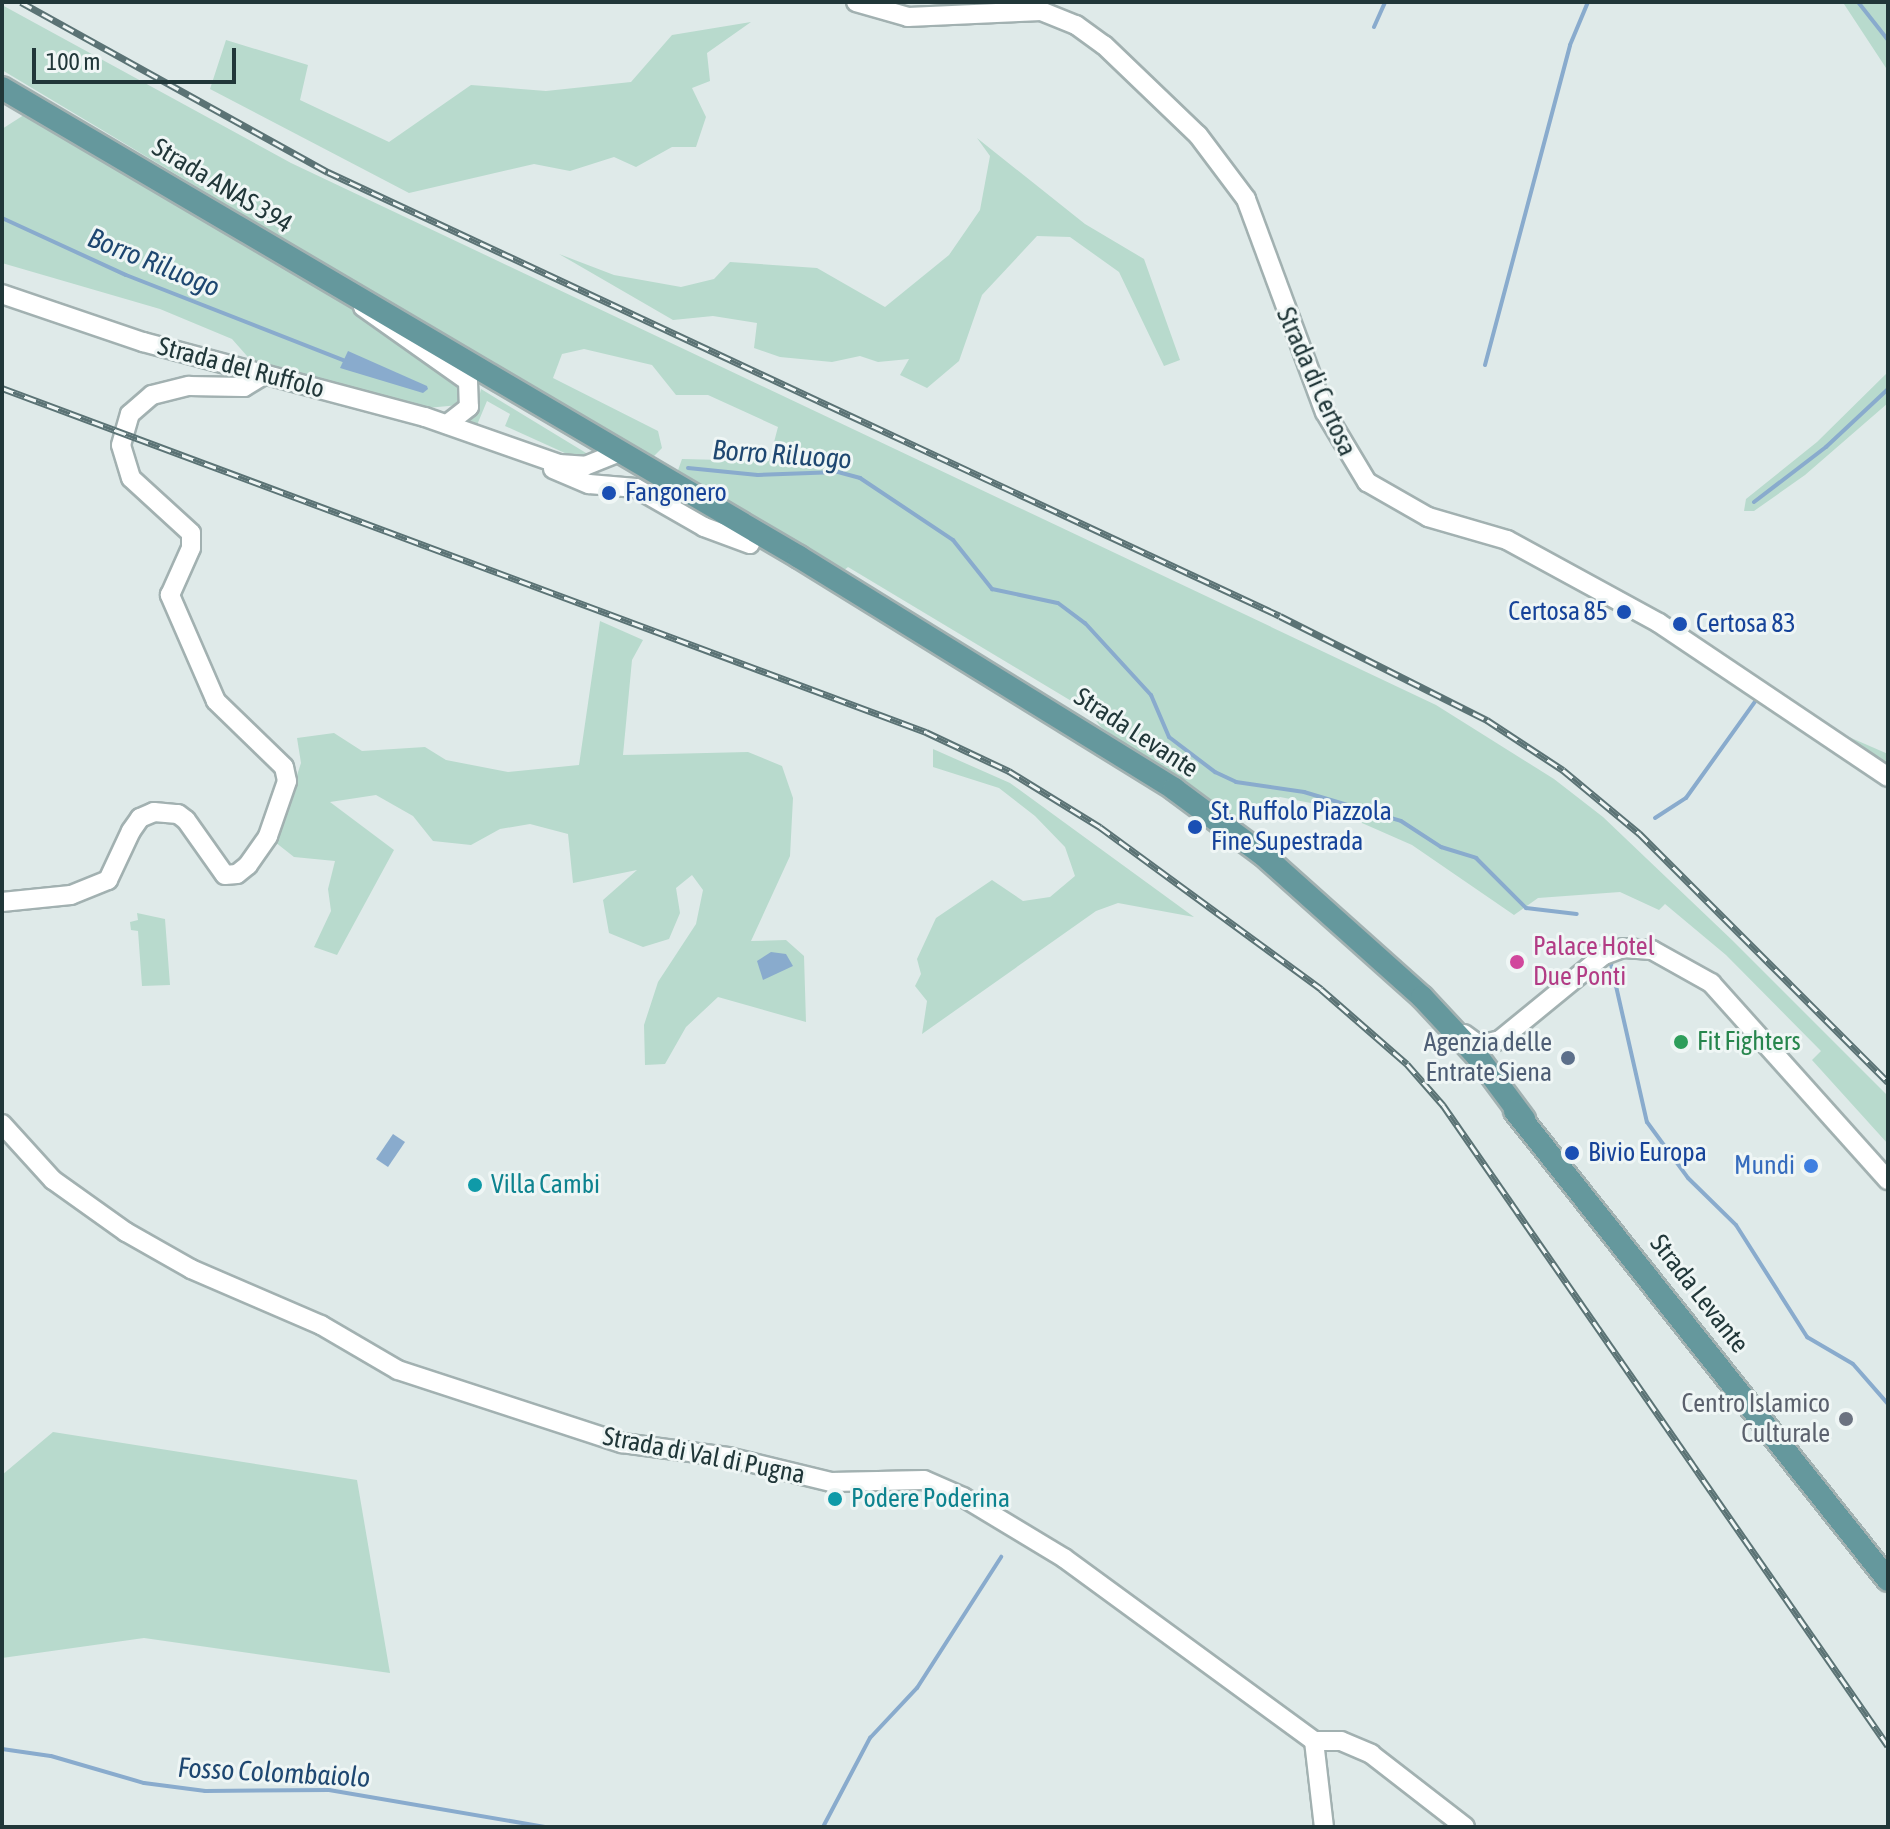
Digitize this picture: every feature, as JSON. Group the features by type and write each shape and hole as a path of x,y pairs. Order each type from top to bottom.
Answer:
{"main road":[{"name":"Strada ANAS 394","path":"2,88 415,332 483,384 613,460"},
{"name":"Strada Levante","path":"613,460 750,544 851,591"},
{"name":"Strada Levante","path":"613,460 851,591 1174,789 1318,902 1440,1015 1521,1112 1888,1580"},
{"name":"Strada Levante","path":"1404,984 1521,1112"}],"street":[{"name":"Strada di Certosa","path":"856,2 908,17 1041,11 1076,25 1104,45 1198,135 1246,199 1320,402 1344,452 1367,482 1428,517 1507,540 1659,623 1888,777"},
{"name":"Strada del Ruffolo","path":"2,294 87,325 447,424 565,465 613,460"},
{"path":"356,297 377,321 468,381 469,407 447,424"},
{"path":"2,902 71,895 108,880 131,831 140,818 154,812 178,814 186,820 225,875 237,874 248,865 268,836 287,781 284,767 216,701 170,595 191,548 191,533 131,478 121,445 130,414 152,395 189,386 244,387 264,375"},
{"name":"Strada del Ruffolo","path":"482,437 600,486 641,490 704,527 750,544"},
{"path":"600,486 613,460"},
{"path":"1440,1015 1479,1045 1511,1033 1604,955 1629,947 1662,954 1717,988 1888,1180"},
{"path":"1511,1033 1495,1065 1521,1112"},
{"name":"Strada di Val di Pugna","path":"2,1124 53,1180 126,1232 191,1269 321,1325 398,1370 622,1443 728,1457 831,1482 924,1480 963,1497 1064,1558 1314,1741"},
{"path":"1324,1827 1314,1741 1341,1741 1371,1754 1465,1827"}],"green space":[{"path":"1841,2 1888,2 1888,71 1844,4"},
{"path":"2,5 291,163 1436,705 1554,779 1603,817 1732,940 1888,1096 1888,1144 1812,1060 1821,1051 1726,955 1665,904 1659,910 1620,892 1538,898 1514,915 1412,845 1321,805 1280,797 1262,802 1240,823 1101,727 1088,711 848,567 843,571 677,473 682,459 769,461 778,427 708,395 676,395 652,365 584,349 562,354 553,378 658,431 662,448 651,459 2,70"},
{"path":"751,22 707,53 710,81 692,88 706,117 696,147 672,147 636,167 614,157 570,171 534,164 409,193 210,89 226,40 308,65 300,100 389,142 471,85 546,91 631,82 672,35"},
{"path":"27,113 350,303 462,386 459,405 427,408 255,365 232,339 160,309 2,263 2,129"},
{"path":"977,138 1085,224 1144,259 1180,360 1164,366 1119,272 1070,237 1037,236 982,295 959,361 927,388 900,375 909,359 878,362 860,356 832,362 780,357 754,348 757,323 713,316 673,320 559,254 614,275 681,287 714,279 730,262 817,268 885,307 949,255 980,210 990,156"},
{"path":"1888,372 1888,403 1805,475 1754,511 1744,511 1746,499 1817,442"},
{"path":"481,389 591,456 578,459 505,426 510,414 487,401 477,425 466,421 476,411"},
{"path":"600,621 643,640 632,660 623,755 748,752 782,766 793,798 790,856 751,941 786,940 804,956 806,1022 718,997 686,1027 665,1064 645,1065 644,1025 658,982 696,924 703,890 692,875 676,888 680,913 669,939 643,947 609,933 603,900 637,870 573,883 568,834 530,824 500,829 471,845 433,841 413,816 376,795 330,802 394,850 337,955 314,947 331,911 328,889 335,861 294,857 275,842 301,763 297,738 334,733 362,751 425,747 446,760 508,772 579,765"},
{"path":"1849,737 1888,754 1888,770 1845,741"},
{"path":"933,749 1010,783 1194,917 1118,903 1096,911 922,1034 927,1001 915,986 921,974 917,959 936,918 992,880 1023,901 1050,897 1075,876 1065,847 1035,816 999,788 933,767"},
{"path":"137,913 165,919 170,985 142,986 138,931 131,930 130,922 138,920"},
{"path":"53,1432 357,1480 390,1673 144,1638 2,1658 2,1475"}],"water":[{"path":"348,351 428,389 423,393 340,368"},
{"path":"771,952 786,954 793,966 763,980 757,961"},
{"path":"393,1134 405,1142 388,1167 376,1159"}],"waterway":[{"path":"1374,27 1385,2"},
{"path":"1485,365 1570,45 1588,2"},
{"path":"1858,2 1888,40"},
{"name":"Borro Riluogo","path":"2,218 126,275 346,361"},
{"path":"1754,502 1826,447 1888,389"},
{"name":"Borro Riluogo","path":"688,468 758,475 838,472 860,478 953,540 992,589 1058,603 1085,623 1151,695 1169,737 1215,772 1236,782 1304,792 1401,821 1441,847 1476,858 1526,908 1577,914"},
{"path":"1655,818 1686,798 1759,696"},
{"name":"Borro Riluogo","path":"1611,964 1647,1122 1688,1178 1736,1225 1807,1337 1853,1364 1888,1404"},
{"path":"823,1827 870,1738 917,1688 1001,1557"},
{"name":"Fosso Colombaiolo","path":"2,1749 51,1756 144,1783 205,1791 329,1790 545,1827"}],"railway":[{"path":"21,2 328,172 1280,616 1487,720 1563,770 1639,833 1888,1082"},
{"path":"2,388 926,732 1009,771 1100,827 1321,989 1407,1064 1443,1105 1888,1746"}],"place":[{"name":"Fangonero","path":"609,493"},
{"name":"Certosa 85","path":"1624,612"},
{"name":"Certosa 83","path":"1680,624"},
{"name":"St. Ruffolo Piazzola Fine Supestrada","path":"1195,827"},
{"name":"Palace Hotel Due Ponti","path":"1517,962"},
{"name":"Fit Fighters","path":"1681,1042"},
{"name":"Agenzia delle Entrate Siena","path":"1568,1058"},
{"name":"Bivio Europa","path":"1572,1153"},
{"name":"Mundi","path":"1811,1166"},
{"name":"Villa Cambi","path":"475,1185"},
{"name":"Centro Islamico Culturale","path":"1846,1419"},
{"name":"Podere Poderina","path":"835,1499"}]}
